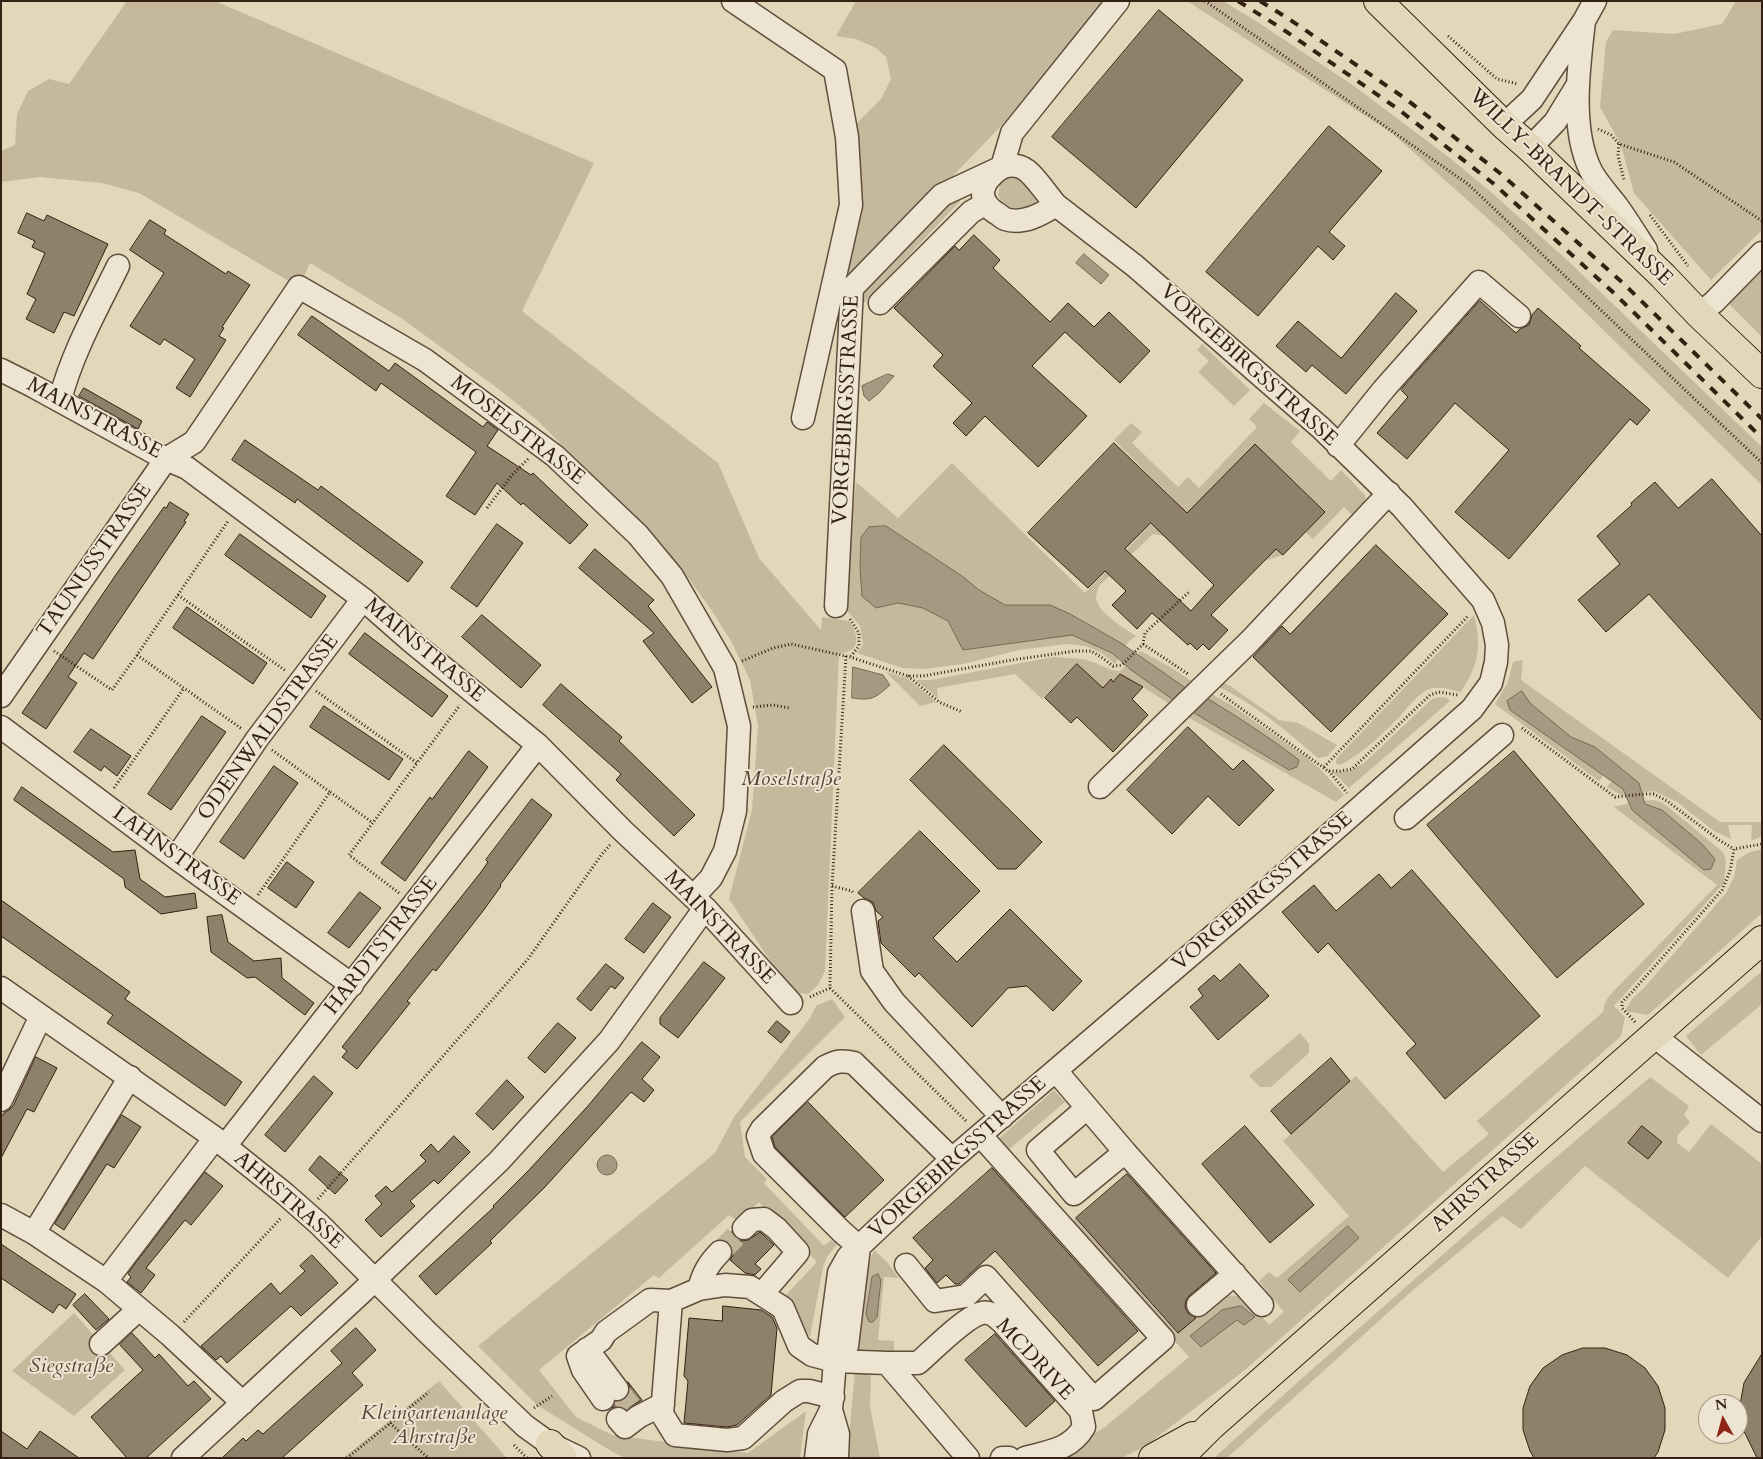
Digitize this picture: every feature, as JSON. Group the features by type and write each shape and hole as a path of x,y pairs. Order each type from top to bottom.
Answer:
{"main road":[{"name":"WILLY-BRANDT-STRASSE","path":"1378,1 1762,374"},
{"name":"AHRSTRASSE","path":"1179,1458 1212,1426 1762,940"},
{"name":"AHRSTRASSE","path":"1153,1458 1212,1426"}],"street":[{"path":"733,1 834,70 846,137 851,205 803,418"},
{"path":"1056,205 1039,216 1018,220 1006,219 985,204 983,198 984,185 989,177 1002,167 1012,133 1118,1"},
{"path":"1504,125 1532,98 1584,21 1595,1"},
{"path":"1584,21 1578,86 1580,132 1584,153 1591,171 1618,207 1663,276"},
{"path":"1530,148 1555,122 1578,86"},
{"name":"VORGEBIRGSSTRASSE","path":"836,606 852,288 942,195 1002,167 1016,165 1027,170 1056,205 1135,266 1321,428 1389,493 1483,600 1493,623 1497,645 1496,662 1490,683 1481,699 1472,709 1254,900 952,1159 848,1257 839,1273 829,1347 835,1361 832,1404 838,1434 837,1458"},
{"path":"880,303 971,212 985,204"},
{"path":"1699,314 1714,302 1762,253"},
{"path":"60,400 65,380 80,345 118,266"},
{"path":"1338,446 1384,389 1478,282 1519,316"},
{"name":"TAUNUSSTRASSE","path":"1,696 166,459 194,442 299,287"},
{"name":"MOSELSTRASSE","path":"183,1458 374,1280 498,1161 609,1041 699,902 725,851 735,810 739,726 725,668 672,576 638,535 555,456 426,360 299,287"},
{"name":"MAINSTRASSE","path":"1,370 60,400 166,459 187,468 363,599 538,745 623,831 699,902 791,1004"},
{"path":"1100,787 1199,681 1250,641 1389,493"},
{"name":"ODENWALDSTRASSE","path":"176,858 257,739 363,599"},
{"name":"LAHNSTRASSE","path":"1,727 176,858 352,985"},
{"path":"1406,818 1511,731"},
{"name":"HARDTSTRASSE","path":"106,1281 352,985 538,745"},
{"path":"863,912 872,971 894,1002 1002,1117"},
{"name":"AHRSTRASSE","path":"1,988 220,1142 285,1194 319,1224 525,1426 557,1451 579,1458"},
{"path":"1,1100 41,1016"},
{"path":"1653,1035 1762,1121"},
{"path":"860,1247 841,1231 764,1154 758,1136 762,1129 825,1067 843,1060 854,1063 952,1159"},
{"path":"1056,1071 1125,1152 1262,1305"},
{"path":"34,1233 130,1078"},
{"path":"1087,1108 1038,1150 1074,1194 1125,1152"},
{"path":"906,1265 935,1301 966,1296 986,1276 1094,1399 1163,1339 1002,1157 981,1136"},
{"path":"1,1215 34,1233 106,1281 170,1335 242,1403"},
{"path":"744,1228 752,1220 764,1218 798,1252 762,1294"},
{"path":"699,1289 703,1274 710,1261 720,1252"},
{"path":"1198,1305 1235,1274"},
{"path":"610,1394 583,1370 578,1356 601,1340 606,1332 650,1300 671,1301 699,1289 725,1285 750,1287 783,1308 799,1346 812,1355 835,1361 887,1363 968,1458"},
{"path":"671,1301 662,1414 674,1435 728,1440 743,1438 784,1401 800,1391 809,1390 832,1404"},
{"path":"101,1344 139,1309"},
{"name":"MCDRIVE","path":"887,1363 918,1363 972,1316 984,1312 994,1314 1081,1411 1084,1427 1077,1439 1062,1447 1010,1458"},
{"path":"629,1415 662,1404"},
{"name":"VORGEBIRGSSTRASSE","path":"816,1458 818,1434 832,1404"}],"path":[{"path":"1205,1 1468,184 1762,463"},
{"path":"1446,34 1497,79 1518,84 1532,98"},
{"path":"1629,187 1623,179 1618,156 1619,144 1674,162 1762,221"},
{"path":"1646,210 1691,271"},
{"path":"487,508 517,470"},
{"path":"39,642 112,690 138,655 238,506"},
{"path":"725,668 772,648 791,644 848,656 908,676 923,676 1053,653 1091,651 1113,666 1122,665 1143,644 1144,633 1189,592"},
{"path":"178,595 417,763"},
{"path":"1324,767 1483,600"},
{"path":"836,606 854,623 859,633 859,646 848,656 832,886 830,988 981,1136"},
{"path":"1143,644 1221,694 1324,767 1350,796"},
{"path":"138,655 373,823"},
{"path":"908,676 939,702 962,712"},
{"path":"103,804 184,688"},
{"path":"414,904 349,856 471,690"},
{"path":"1328,771 1352,769 1430,695 1439,692 1481,699"},
{"path":"735,709 772,705 790,708"},
{"path":"1511,731 1615,797 1654,794 1667,801 1734,849 1762,844"},
{"path":"247,910 330,792"},
{"path":"1622,1002 1722,890 1730,871 1734,849"},
{"path":"315,1203 528,959 602,854"},
{"path":"274,1212 288,1225"},
{"path":"170,1335 281,1218"},
{"path":"347,1458 429,1392"},
{"path":"531,1411 552,1396"},
{"path":"390,1423 428,1458"},
{"path":"508,1438 527,1458"}],"green space":[{"name":"Moselstraße","path":"127,1 215,1 594,163 522,311 718,463 759,558 821,630 822,617 849,621 856,636 857,640 854,647 839,654 825,971 818,985 808,994 791,992 729,899 752,810 758,726 750,680 731,641 689,579 606,489 537,420 496,387 401,318 310,263 299,287 139,193 102,183 40,177 1,182 1,151 15,145 17,114 28,91 49,79 69,84"},
{"path":"856,1 1111,1 1107,8 1000,127 852,281 846,269 853,127 881,99 891,79 886,57 876,48 856,39 836,36"},
{"path":"1187,1 1223,1 1259,23 1354,86 1450,158 1492,193 1566,259 1762,447 1762,485 1503,232 1392,133"},
{"path":"1736,1 1762,1 1762,230 1711,280 1634,193 1621,145 1600,107 1606,42 1613,30 1674,34 1722,24"},
{"path":"1010,178 1022,179 1037,198 1034,207 1012,208 1004,206 998,195 1000,184"},
{"path":"947,199 960,201 862,305 858,289"},
{"path":"1762,262 1762,337 1723,298"},
{"path":"1202,344 1250,390 1234,406 1198,372 1209,361 1197,350"},
{"path":"1264,403 1300,431 1291,442 1331,481 1341,470 1365,495 1366,507 1355,518 1344,507 1313,539 1305,532 1325,511 1255,444 1213,487 1283,555 1264,561 1201,499 1165,536 1153,534 1099,586 1096,598 1101,609 1112,620 1136,636 1128,642 1115,664 1103,654 1086,646 1066,644 1019,650 963,664 924,669 902,668 857,653 863,645 860,626 845,608 845,590 856,482 898,518 952,463 1085,593 1174,500 1114,440 1131,423 1142,432 1132,443 1178,487 1188,477 1199,488 1257,427 1249,419"},
{"path":"1474,615 1478,637 1477,655 1472,672 1461,692 1440,688 1423,692 1372,743 1347,761 1339,765 1336,763 1336,759"},
{"path":"1141,651 1193,682 1171,705 1120,674 1113,682 1111,679 1103,688 1077,664 1042,699 1015,674 937,688 938,698 916,680 931,680 1053,657 1083,659 1111,670 1120,671"},
{"path":"1523,660 1521,680 1720,822 1762,822 1762,836 1751,841 1752,825 1728,825 1731,839 1714,831 1677,802 1654,791 1621,795 1607,787 1612,781 1604,775 1599,781 1495,704 1508,682 1513,662"},
{"path":"886,672 907,678 936,702 920,706"},
{"path":"1220,681 1279,720 1298,723 1337,745 1328,756 1318,758 1256,709 1215,685"},
{"path":"1210,693 1231,705 1306,757 1344,795 1336,802 1186,716"},
{"path":"1447,698 1450,701 1349,788 1333,772 1349,771 1364,763 1432,699"},
{"path":"1654,800 1663,803 1723,852 1726,860 1724,883 1614,1006 1625,1017 1621,1036 1245,1370 1144,1447 1121,1458 1044,1458 1076,1446 1105,1427 1189,1357 1069,1223 1076,1218 1177,1333 1222,1297 1230,1296 1238,1296 1244,1299 1269,1325 1284,1312 1259,1281 1269,1272 1277,1278 1349,1216 1283,1141 1356,1076 1443,1172 1489,1134 1477,1121 1603,1012 1609,996 1717,885 1614,807 1637,801"},
{"path":"1762,849 1762,913 1648,1015 1625,1011 1632,999 1644,988 1726,893 1734,877 1737,860 1750,852"},
{"path":"1762,971 1762,1004 1701,1055 1686,1036"},
{"path":"832,999 845,1017 740,1122 745,1157 767,1179 764,1183 824,1246 831,1240 838,1243 827,1257 823,1267 810,1337 783,1298 817,1262 759,1202 740,1223 729,1215 659,1278 654,1275 539,1370 576,1417 612,1435 748,1453 806,1411 800,1458 625,1458 537,1405 478,1346 715,1153 734,1117 810,1018 816,1006"},
{"path":"1300,1033 1309,1044 1309,1053 1271,1087 1260,1087 1249,1076"},
{"path":"1650,1077 1689,1106 1684,1115 1690,1122 1678,1135 1677,1143 1689,1152 1711,1124 1762,1164 1762,1236 1728,1278 1585,1166 1521,1229 1502,1216 1412,1291 1227,1458 1214,1458 1465,1235"},
{"path":"1054,1090 1065,1102 1007,1151 997,1140"},
{"path":"874,1250 886,1261 899,1278 884,1277 878,1340 894,1341 894,1356 858,1353 864,1275"},
{"name":"Siegstraße","path":"74,1313 125,1370 74,1416 12,1371"},
{"path":"855,1371 871,1372 870,1406 880,1458 847,1458"},
{"name":"Kleingartenanlage Ahrstraße","path":"439,1381 507,1458 343,1458"}],"shaded area":[{"path":"1084,254 1109,275 1101,284 1076,263"},
{"path":"888,374 894,376 869,401 864,396 862,386"},
{"path":"886,526 962,576 979,590 1005,605 1050,605 1070,614 1121,643 1187,689 1175,701 1131,670 1112,653 1072,635 963,650 948,621 923,608 898,603 876,608 862,596 860,569 861,537 869,527"},
{"path":"853,667 883,675 890,685 881,693 869,699 852,698"},
{"path":"1522,691 1530,703 1571,737 1595,747 1639,783 1645,804 1662,810 1702,844 1715,859 1711,869 1704,870 1632,810 1623,789 1510,710 1507,701"},
{"path":"1205,697 1253,727 1299,760 1297,767 1289,770 1191,711"},
{"path":"607,1155 614,1158 617,1165 614,1172 607,1175 600,1172 597,1165 600,1158"},
{"path":"1348,1226 1359,1238 1300,1292 1288,1280"},
{"path":"878,1274 881,1280 877,1317 873,1322 869,1322 866,1314 872,1277"},
{"path":"1241,1306 1255,1317 1244,1325 1237,1320 1201,1347 1190,1336 1222,1310"}],"building":[{"path":"1159,10 1243,80 1136,208 1052,137"},
{"path":"1329,126 1382,171 1329,232 1345,246 1333,260 1318,246 1258,316 1206,272"},
{"path":"27,213 44,221 47,215 108,244 74,316 64,312 54,333 26,319 36,299 27,294 45,253 32,247 35,241 18,233"},
{"path":"150,220 166,230 164,234 226,274 228,271 250,285 222,327 224,328 219,336 226,340 190,397 176,388 195,359 164,339 160,345 130,326 164,273 130,250"},
{"path":"974,235 1000,260 993,268 1050,322 1068,303 1094,327 1109,312 1150,351 1120,383 1065,332 1032,366 1087,416 1038,467 985,416 966,436 953,423 972,403 933,366 943,355 894,308 955,246 959,250"},
{"path":"1396,293 1417,311 1346,394 1312,365 1306,372 1276,346 1298,321 1341,358"},
{"path":"1480,301 1516,333 1529,325 1532,315 1538,308 1581,346 1579,348 1650,410 1637,425 1630,419 1509,559 1455,512 1509,450 1455,403 1407,459 1377,433 1408,397 1401,390"},
{"path":"312,316 389,371 395,363 483,427 487,422 498,430 487,446 531,475 533,473 588,525 570,544 497,483 475,515 446,496 476,452 381,383 376,391 298,335"},
{"path":"84,388 142,421 138,429 79,396"},
{"path":"245,440 318,490 321,486 423,562 408,582 297,499 295,503 232,460"},
{"path":"1114,443 1187,513 1255,444 1325,512 1283,555 1276,549 1211,615 1228,630 1209,650 1203,644 1197,650 1190,643 1188,645 1152,613 1137,629 1112,605 1126,591 1105,571 1088,588 1028,533","holes":["1151,523 1214,585 1191,611 1125,549"]},
{"path":"1712,479 1762,536 1762,721 1649,594 1606,632 1578,600 1620,564 1597,536 1632,505 1631,503 1655,482 1678,508"},
{"path":"170,502 189,514 184,521 186,522 93,659 84,653 68,677 77,683 46,729 22,713 115,576 164,507 166,508"},
{"path":"497,524 523,543 477,607 451,588"},
{"path":"240,534 326,596 311,618 225,555"},
{"path":"1376,545 1448,614 1331,732 1253,657 1282,626 1290,634"},
{"path":"595,549 654,600 648,606 712,687 692,703 643,641 654,633 579,568"},
{"path":"187,607 267,663 253,684 173,628"},
{"path":"482,615 541,665 521,688 462,637"},
{"path":"365,633 448,696 432,717 349,654"},
{"path":"1077,664 1103,688 1111,679 1113,682 1120,674 1143,687 1132,699 1148,715 1113,752 1077,717 1071,723 1045,698"},
{"path":"561,684 622,737 619,741 695,815 674,836 616,780 621,774 543,705"},
{"path":"324,706 403,759 389,780 310,727"},
{"path":"202,716 226,732 171,810 148,794"},
{"path":"1188,727 1233,770 1243,760 1274,790 1239,826 1208,796 1172,834 1127,790"},
{"path":"91,729 131,756 117,776 104,766 101,771 74,752"},
{"path":"944,745 1042,842 1016,869 998,869 910,780"},
{"path":"469,751 488,767 405,881 381,863 430,797 432,799"},
{"path":"1514,751 1644,904 1557,978 1427,825"},
{"path":"274,766 298,783 244,859 220,842"},
{"path":"22,787 113,852 135,850 140,879 165,897 195,893 197,908 161,914 125,887 124,879 14,800"},
{"path":"532,799 552,815 483,911 436,971 433,969 407,1001 410,1003 357,1069 342,1057 347,1051 342,1047 481,872 488,862 486,860"},
{"path":"920,831 980,891 933,938 957,962 1010,909 1082,981 1053,1011 1027,986 1008,988 972,1027 919,973 915,977 881,943 878,921 883,917 876,911 873,902 858,893"},
{"path":"287,862 314,882 296,908 268,888"},
{"path":"1412,870 1540,1016 1445,1099 1406,1053 1416,1044 1328,943 1318,953 1282,912 1314,885 1336,911 1379,874 1391,888"},
{"path":"360,892 381,908 349,948 328,933"},
{"path":"1,900 130,992 125,999 242,1082 225,1106 107,1023 113,1015 1,936"},
{"path":"653,903 671,917 644,953 625,939"},
{"path":"222,915 228,942 254,961 281,958 282,978 314,1003 305,1015 255,977 247,978 211,952 207,917"},
{"path":"704,962 725,978 678,1038 660,1024 660,1018"},
{"path":"606,964 624,978 615,989 611,986 591,1011 577,999"},
{"path":"1240,964 1269,996 1218,1040 1190,1007 1203,996 1198,989 1214,975 1220,981"},
{"path":"777,1021 790,1032 781,1043 768,1032"},
{"path":"558,1023 576,1038 545,1073 528,1058"},
{"path":"642,1042 660,1057 642,1079 654,1090 644,1102 631,1092 545,1187 490,1241 492,1243 436,1295 419,1276 494,1207 587,1107"},
{"path":"36,1057 57,1068 34,1112 27,1109 1,1158 1,1117 13,1106"},
{"path":"1331,1058 1350,1081 1291,1134 1271,1111"},
{"path":"314,1076 333,1093 285,1152 265,1135"},
{"path":"507,1080 524,1097 493,1130 476,1114"},
{"path":"808,1102 884,1180 845,1217 775,1147 772,1137"},
{"path":"122,1115 141,1127 114,1168 107,1164 64,1230 55,1224"},
{"path":"1245,1126 1314,1205 1270,1243 1202,1164"},
{"path":"1642,1126 1662,1142 1648,1159 1628,1143"},
{"path":"454,1136 470,1152 438,1184 434,1180 410,1201 415,1206 381,1237 365,1220 382,1204 375,1196 386,1186 392,1192 426,1161 420,1155 431,1144 438,1152"},
{"path":"320,1156 348,1180 335,1194 309,1170"},
{"path":"992,1168 1138,1331 1098,1366 995,1251 959,1284 955,1284 946,1275 937,1283 925,1268 933,1260 913,1238"},
{"path":"205,1172 223,1186 191,1225 185,1220 146,1268 155,1275 141,1293 127,1282 131,1277 128,1274"},
{"path":"1127,1174 1216,1273 1186,1300 1185,1307 1188,1313 1196,1318 1178,1333 1076,1218"},
{"path":"732,1232 735,1238 741,1241 748,1240 760,1232 774,1245 755,1264 761,1269 755,1275 745,1273 730,1260 733,1255 732,1248 723,1239"},
{"path":"1,1244 76,1294 66,1309 59,1304 53,1313 1,1278"},
{"path":"312,1255 338,1283 301,1316 291,1306 227,1363 221,1356 216,1360 201,1346 271,1283 280,1294 305,1271 300,1266"},
{"path":"85,1294 109,1319 96,1330 73,1305"},
{"path":"723,1306 761,1310 772,1317 777,1328 771,1395 737,1425 727,1427 684,1423 688,1381 684,1376 689,1318 722,1321"},
{"path":"356,1328 376,1350 352,1373 363,1385 282,1458 222,1458 243,1438 246,1441 258,1430 263,1434 342,1363 331,1351"},
{"path":"132,1333 155,1358 159,1354 188,1386 194,1381 211,1399 146,1458 127,1458 91,1417 143,1370 120,1345"},
{"path":"995,1334 1055,1401 1026,1427 965,1360"},
{"path":"1583,1348 1605,1348 1627,1355 1645,1368 1658,1386 1665,1408 1665,1430 1658,1452 1654,1458 1534,1458 1523,1430 1523,1408 1530,1386 1543,1368 1562,1355"},
{"path":"1762,1354 1762,1458 1757,1458 1748,1439 1748,1394 1742,1394 1744,1383"},
{"path":"628,1382 642,1400 626,1409 622,1406 612,1408 615,1402 624,1400 629,1395 630,1388"},
{"path":"1,1431 27,1449 40,1431 79,1458 1,1458"}],"tunnel":[{"path":"720,1252 744,1228"},
{"path":"617,1389 632,1409"}],"railway":[{"path":"1238,1 1281,28 1398,109 1494,184 1616,295 1762,438"},
{"path":"1260,1 1406,99 1501,174 1625,285 1762,419"}]}
